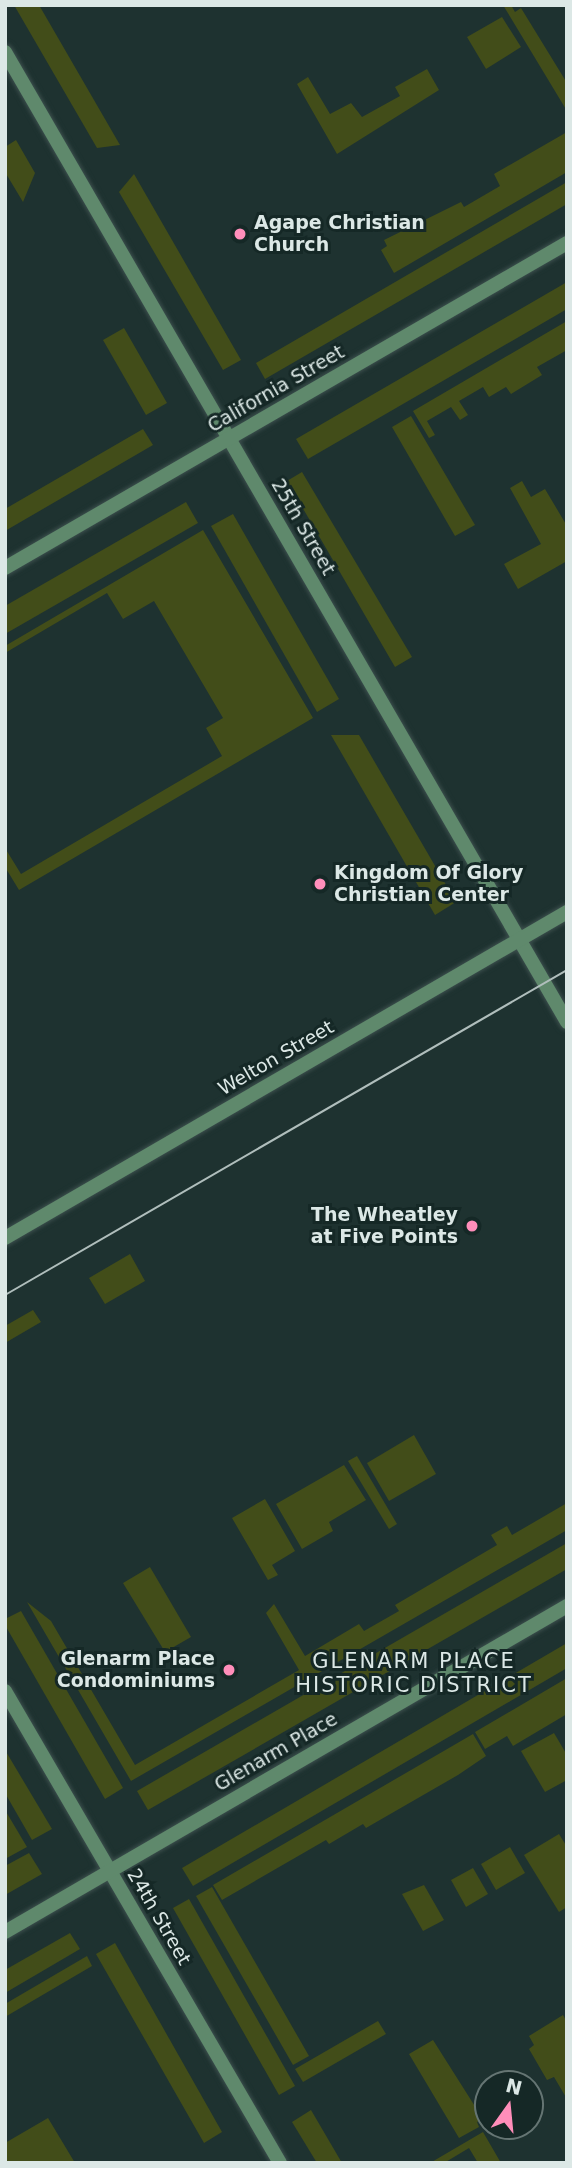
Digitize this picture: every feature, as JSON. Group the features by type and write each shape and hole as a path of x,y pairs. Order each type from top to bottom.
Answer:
{"street":[{"name":"25th Street","path":"5,52 567,1022"},
{"name":"California Street","path":"5,568 567,243"},
{"name":"Welton Street","path":"5,1238 567,912"},
{"name":"Glenarm Place","path":"5,1932 567,1606"},
{"name":"24th Street","path":"5,1691 280,2163"}],"green space":[{"path":"14,5 39,5 120,145 97,148"},
{"path":"503,5 511,5 515,12 521,8 567,83 567,111"},
{"path":"502,17 521,47 486,69 467,37"},
{"path":"427,69 439,90 337,154 297,84 308,77 330,114 351,103 362,117 400,96 395,87"},
{"path":"567,132 567,172 394,273 381,250 387,246 384,240 461,202 464,207 500,186 494,174"},
{"path":"16,140 35,173 23,202 5,172 5,147"},
{"path":"134,174 241,360 223,370 119,192"},
{"path":"567,182 567,204 265,379 256,363"},
{"path":"567,282 567,309 308,459 296,439"},
{"path":"567,321 567,350 537,367 542,375 511,394 506,387 489,397 483,387 459,401 468,415 460,420 451,407 427,421 435,435 429,438 413,411"},
{"path":"124,328 167,403 146,415 103,340"},
{"path":"411,416 475,525 455,536 392,427"},
{"path":"143,429 153,445 5,531 5,509"},
{"path":"302,472 412,657 395,667 287,481"},
{"path":"522,481 531,497 545,489 567,526 567,561 518,589 504,564 541,544 510,488"},
{"path":"186,502 198,523 5,634 5,606"},
{"path":"233,514 339,699 317,712 211,526"},
{"path":"203,530 313,718 19,890 5,867 5,848 21,874 222,756 206,728 223,718 154,601 123,619 107,593 5,653 5,646"},
{"path":"331,735 359,735 456,902 435,915"},
{"path":"130,1254 145,1281 105,1304 89,1278"},
{"path":"33,1310 41,1322 5,1343 5,1326"},
{"path":"414,1435 436,1474 389,1501 367,1463"},
{"path":"357,1456 397,1524 389,1529 348,1461"},
{"path":"344,1465 366,1500 329,1522 333,1531 302,1549 276,1504"},
{"path":"265,1499 295,1551 272,1565 278,1575 268,1580 232,1518"},
{"path":"567,1503 567,1530 131,1781 27,1602 51,1621 135,1765 299,1670 266,1613 274,1604 305,1656 359,1624 364,1631 399,1611 395,1605 497,1545 491,1535 507,1526 512,1535"},
{"path":"567,1543 567,1569 148,1810 137,1791"},
{"path":"150,1567 191,1637 165,1652 123,1583"},
{"path":"21,1611 123,1788 105,1799 5,1625 5,1619"},
{"path":"567,1643 567,1668 193,1886 182,1868"},
{"path":"567,1678 567,1714 513,1746 507,1736 485,1749 475,1732"},
{"path":"554,1733 567,1755 567,1780 545,1792 521,1751"},
{"path":"473,1734 486,1756 458,1775 366,1828 363,1824 329,1844 326,1840 222,1900 213,1885"},
{"path":"5,1750 52,1829 32,1840 5,1793"},
{"path":"5,1810 27,1847 5,1859"},
{"path":"559,1834 567,1847 567,1907 559,1912 524,1855"},
{"path":"510,1847 525,1873 496,1890 481,1864"},
{"path":"29,1853 42,1874 5,1895 5,1866"},
{"path":"473,1868 488,1894 466,1907 451,1880"},
{"path":"424,1885 444,1920 423,1931 402,1894"},
{"path":"212,1887 309,2056 293,2065 196,1896"},
{"path":"189,1899 295,2086 279,2095 173,1908"},
{"path":"70,1933 80,1949 5,1993 5,1970"},
{"path":"115,1943 222,2132 204,2143 96,1954"},
{"path":"87,1956 92,1966 5,2017 5,2004"},
{"path":"563,2015 567,2022 567,2099 554,2077 547,2080 544,2070 541,2070 529,2049 534,2045 529,2036"},
{"path":"378,2021 386,2034 303,2082 295,2069"},
{"path":"433,2040 474,2105 474,2130 459,2138 409,2054"},
{"path":"311,2110 342,2163 317,2163 292,2122"},
{"path":"48,2118 75,2163 5,2163 5,2143"},
{"path":"474,2137 474,2140 488,2140 501,2163 478,2163 469,2148 444,2163 430,2163"}],"tram line":[{"path":"5,1295 567,970"}],"place":[{"name":"Agape Christian Church","path":"240,234"},
{"name":"Kingdom Of Glory Christian Center","path":"320,884"},
{"name":"The Wheatley at Five Points","path":"472,1226"},
{"name":"Glenarm Place Condominiums","path":"229,1670"}],"district":[{"name":"GLENARM PLACE HISTORIC DISTRICT","path":"414,1673"}]}
